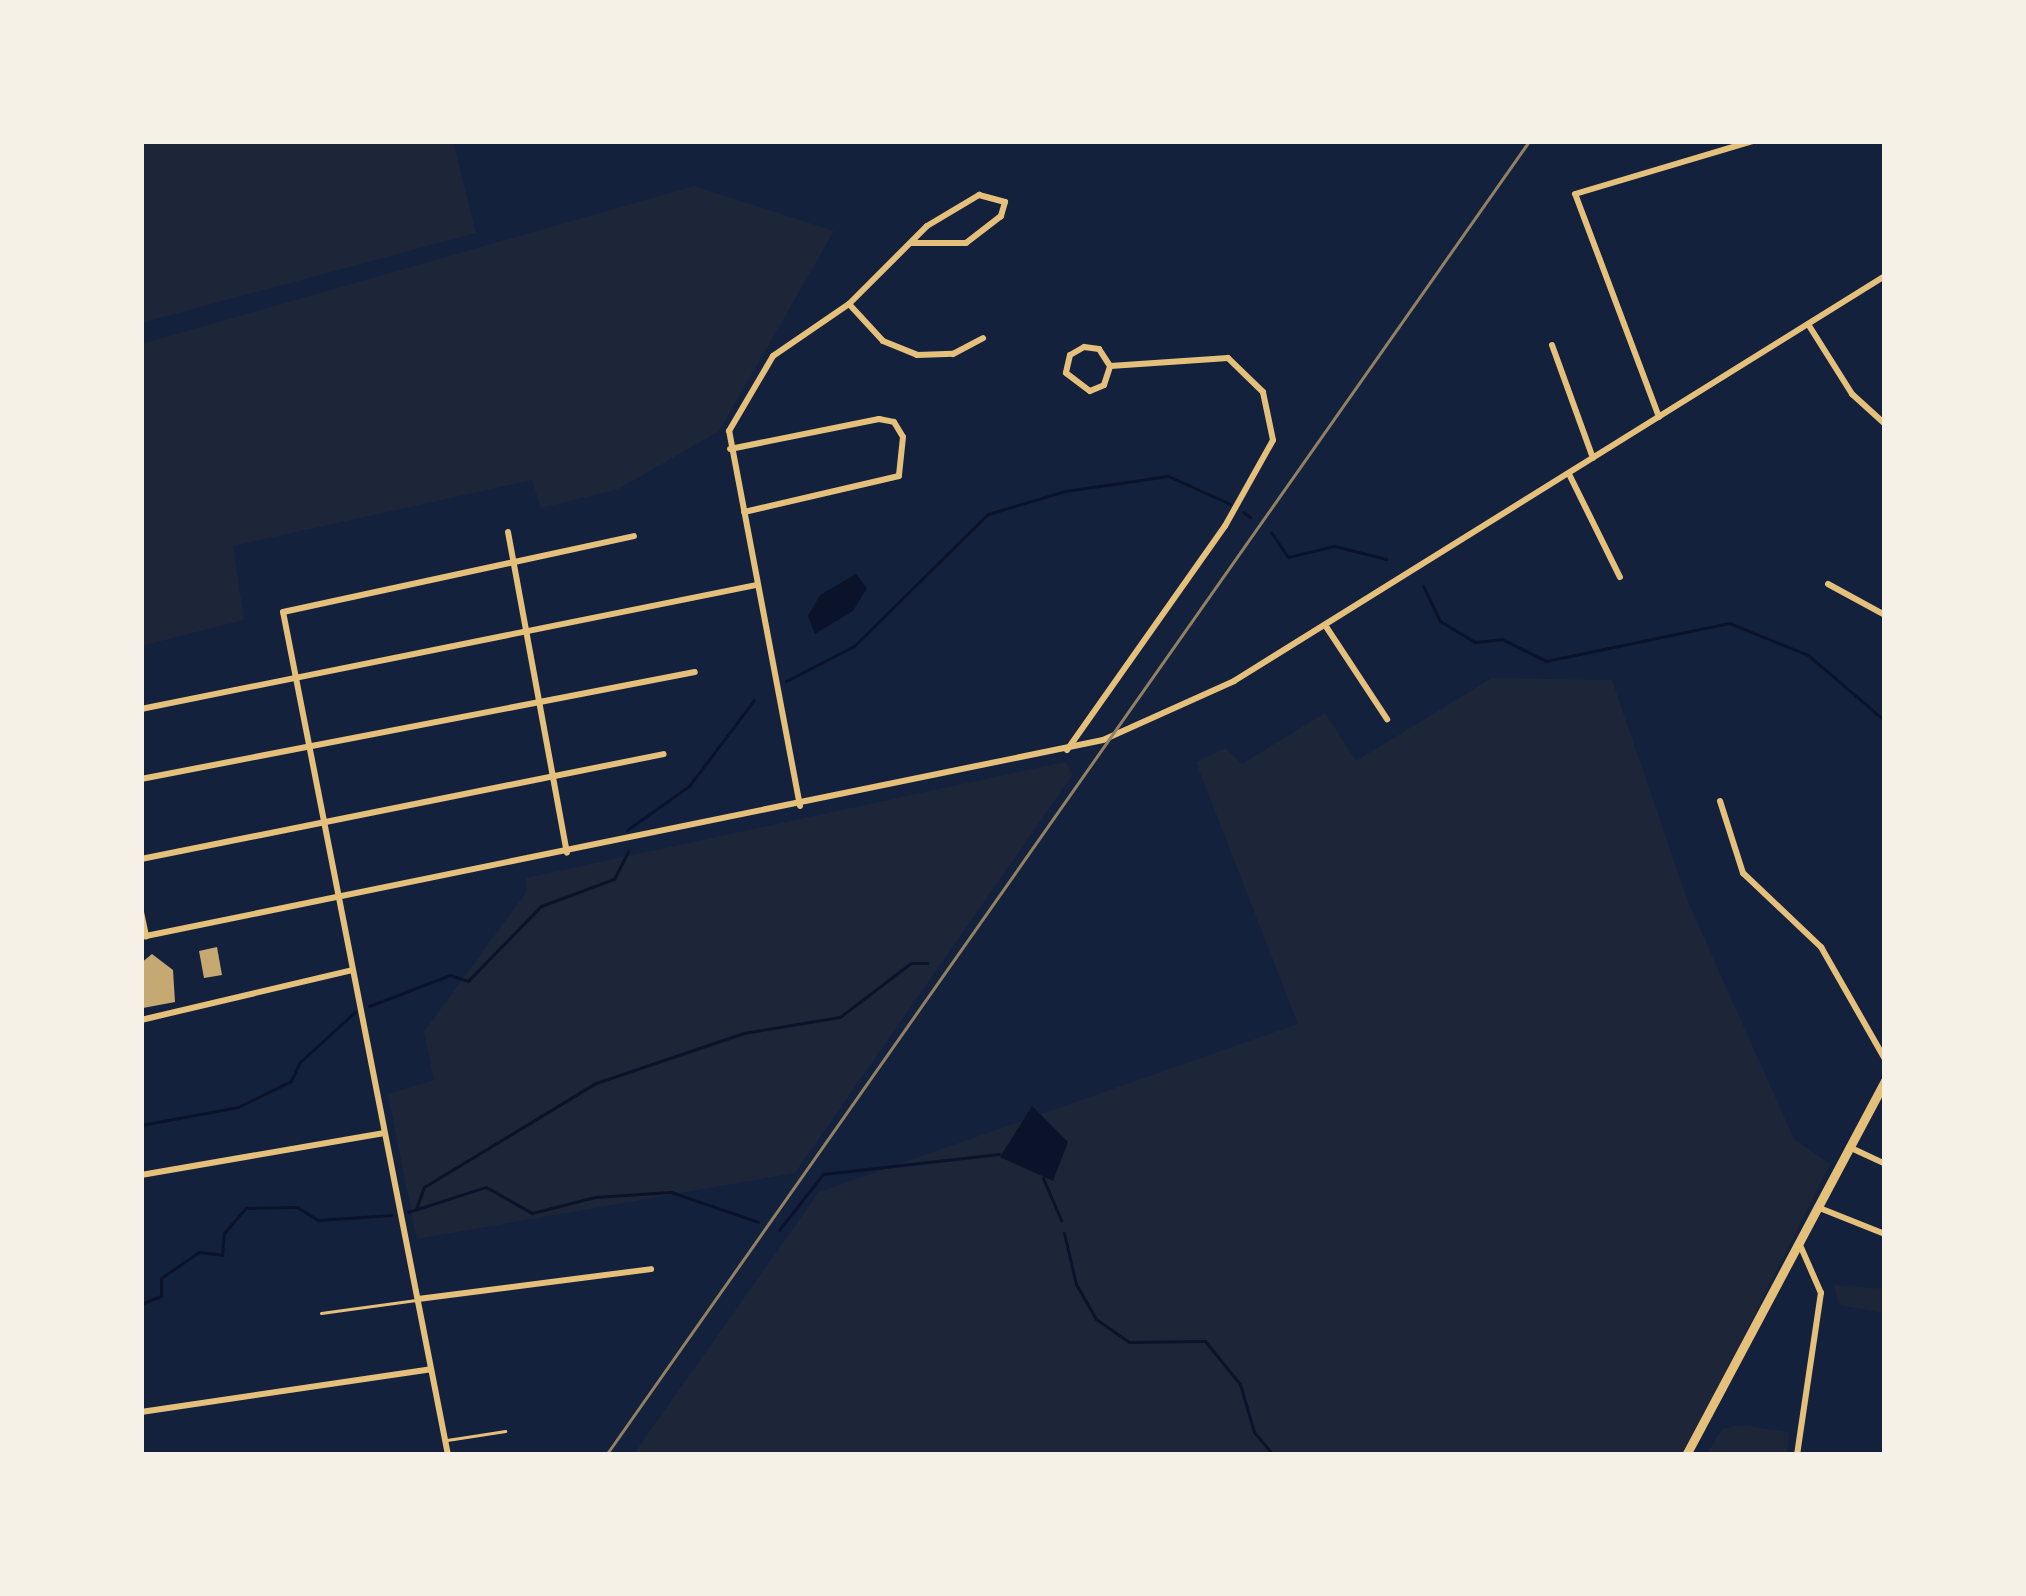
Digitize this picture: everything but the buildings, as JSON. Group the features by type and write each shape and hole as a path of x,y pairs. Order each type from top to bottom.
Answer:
{"main road":[{"path":"1686,1455 1885,1081"}],"street":[{"path":"1659,417 1575,194 1753,141"},
{"path":"800,806 729,431 767,363 849,304 911,243 959,203 989,193 1005,202 1001,216 966,243 911,243"},
{"path":"141,912 144,937 1066,750 1192,704 1885,277"},
{"path":"849,304 877,336 916,355 953,354 983,338"},
{"path":"1808,324 1852,394 1885,424"},
{"path":"1552,345 1593,458"},
{"path":"1084,347 1099,349 1111,366 1104,385 1090,391 1066,373 1070,355 1084,347"},
{"path":"1066,750 1226,526 1273,440 1266,398 1228,358 1204,354 1111,366"},
{"path":"730,449 879,419 894,422 903,437 906,468 899,476 744,512"},
{"path":"1568,473 1620,577"},
{"path":"508,532 567,853"},
{"path":"448,1455 284,610 634,536"},
{"path":"1828,584 1885,615"},
{"path":"141,709 756,585"},
{"path":"1325,626 1387,718"},
{"path":"141,779 695,672"},
{"path":"141,859 664,754"},
{"path":"1720,801 1743,873 1821,947 1885,1059"},
{"path":"141,1020 352,970"},
{"path":"141,1175 384,1133"},
{"path":"1849,1147 1885,1164"},
{"path":"1817,1207 1885,1234"},
{"path":"1797,1455 1820,1294 1798,1242"},
{"path":"418,1299 651,1269"},
{"path":"141,1412 431,1369"}],"lane":[{"path":"321,1312 418,1299"},
{"path":"446,1440 505,1430"}],"shaded area":[{"path":"141,141 453,141 476,233 141,323"},
{"path":"694,186 834,231 719,431 618,489 541,508 532,480 233,546 244,620 141,646 141,344"},
{"path":"856,574 867,588 853,611 815,634 808,616 820,595"},
{"path":"1492,678 1612,680 1688,902 1794,1139 1830,1164 1684,1455 633,1455 819,1192 1298,1024 1196,762 1225,748 1242,764 1325,713 1356,761"},
{"path":"1065,762 1073,774 795,1173 417,1239 388,1094 434,1080 424,1032 527,891 526,878"},
{"path":"1032,1106 1068,1142 1053,1181 1000,1157"},
{"path":"1834,1285 1885,1289 1885,1313 1839,1305"},
{"path":"1740,1425 1789,1432 1787,1455 1706,1455 1722,1429"}],"waterway":[{"path":"786,681 854,646 988,514 1065,491 1168,476 1230,504"},
{"path":"1243,512 1250,517"},
{"path":"1271,532 1288,557 1334,546 1386,559"},
{"path":"1423,586 1440,621 1475,642 1502,639 1546,661 1729,623 1808,655 1885,721"},
{"path":"627,830 689,786 754,700"},
{"path":"369,1006 450,975 468,981 541,906 614,879 628,851"},
{"path":"416,1209 424,1187 596,1083 744,1033 840,1017 911,963 927,963"},
{"path":"141,1125 238,1107 291,1081 300,1062 355,1012"},
{"path":"779,1230 823,1174 999,1154"},
{"path":"1043,1178 1061,1220"},
{"path":"408,1212 486,1187 532,1213 595,1197 671,1192 758,1222"},
{"path":"141,1304 161,1296 161,1278 199,1252 222,1255 224,1233 246,1208 297,1207 318,1220 392,1215"},
{"path":"1064,1233 1076,1284 1096,1319 1129,1342 1205,1341 1240,1384 1254,1432 1273,1455"}],"railway":[{"path":"606,1455 1529,141"}]}
